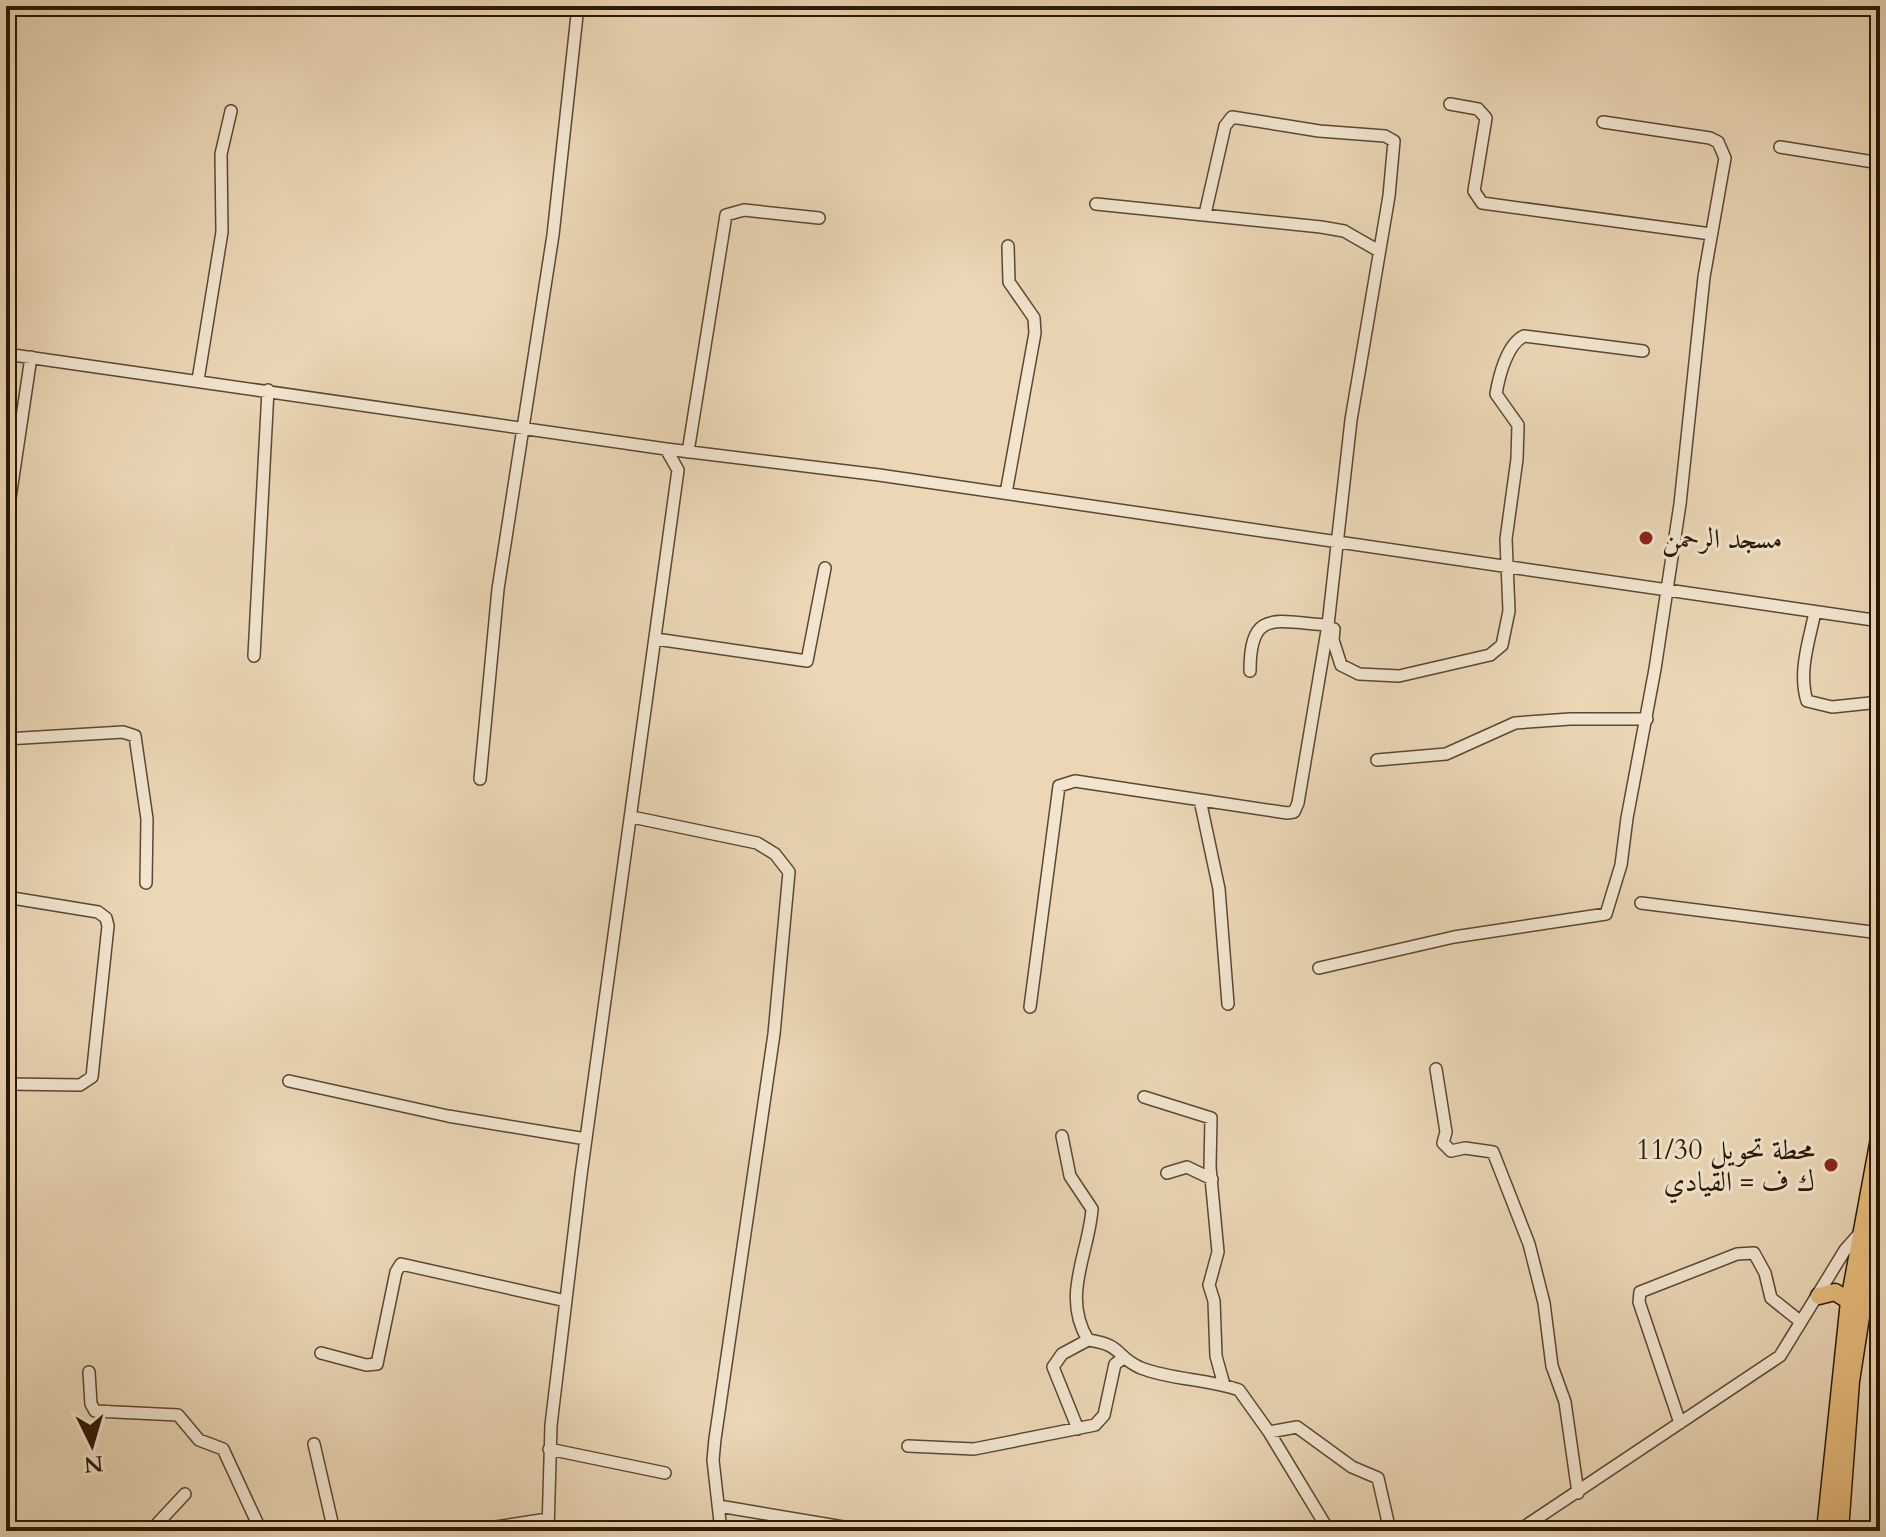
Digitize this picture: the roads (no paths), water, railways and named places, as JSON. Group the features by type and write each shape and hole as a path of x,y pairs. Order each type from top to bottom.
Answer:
{"highway":[{"path":"1840,1531 1851,1381 1880,1133"},
{"path":"1825,1531 1849,1301 1880,1195"},
{"path":"1819,1296 1835,1292 1849,1301"}],"street":[{"path":"480,779 498,589 553,235 578,6"},
{"path":"1450,104 1478,109 1486,118 1474,191 1482,203 1711,234"},
{"path":"198,380 222,232 221,154 231,111"},
{"path":"1030,1007 1059,786 1075,781 1287,813 1297,810 1328,625 1351,420 1395,146 1392,138 1232,117 1225,126 1205,214"},
{"path":"1319,968 1454,937 1606,914 1621,865 1647,719 1680,504 1711,234 1725,158 1718,142 1603,122"},
{"path":"1780,147 1880,163"},
{"path":"1096,204 1344,231 1379,251"},
{"path":"470,1531 548,1525 549,1449 586,1139 678,470 692,452 726,215 744,210 819,218"},
{"path":"1006,493 1035,333 1034,318 1009,282 1008,246"},
{"path":"1339,541 1333,640 1341,665 1359,674 1399,676 1490,655 1502,645 1509,611 1506,539 1517,459 1518,425 1496,394 1514,340 1536,336 1643,351"},
{"path":"6,354 666,449 1006,493 1880,621"},
{"path":"6,525 31,357"},
{"path":"254,656 268,390"},
{"path":"666,449 678,470"},
{"path":"656,639 807,661 825,568"},
{"path":"1815,612 1804,665 1803,686 1807,701 1815,706 1832,707 1880,702"},
{"path":"1250,671 1250,642 1255,630 1265,624 1328,625"},
{"path":"1377,760 1446,754 1515,723 1647,719"},
{"path":"6,739 123,732 135,736 147,819 146,883"},
{"path":"1200,800 1220,902 1228,1004"},
{"path":"632,817 757,843 775,854 789,872 774,1034 715,1439 713,1460 721,1531"},
{"path":"6,897 98,912 106,918 108,926 92,1077 80,1085 6,1084"},
{"path":"1641,903 1880,933"},
{"path":"1436,1069 1446,1132 1443,1143 1451,1151 1465,1148 1493,1152 1529,1244 1544,1303 1552,1366 1565,1402 1578,1493"},
{"path":"289,1081 448,1116 586,1139"},
{"path":"1144,1097 1211,1118 1218,1252 1209,1285 1214,1301 1216,1356 1224,1385"},
{"path":"1062,1136 1070,1176 1092,1209 1076,1284 1078,1314 1088,1340"},
{"path":"1167,1173 1187,1167 1212,1179"},
{"path":"1518,1531 1780,1356 1845,1250 1867,1232"},
{"path":"1680,1423 1639,1302 1640,1292 1737,1254 1754,1253 1765,1273 1771,1298 1801,1322"},
{"path":"321,1353 366,1365 377,1364 396,1272 401,1264 566,1301"},
{"path":"1078,1429 1053,1367 1062,1354 1088,1340 1113,1344 1124,1358 1151,1371 1239,1390 1269,1432 1325,1530"},
{"path":"908,1446 974,1449 1101,1422 1115,1364 1124,1358"},
{"path":"89,1372 91,1404 95,1411 178,1415 199,1440 223,1449 261,1531"},
{"path":"1269,1432 1297,1427 1352,1467 1374,1475 1380,1482 1390,1531"},
{"path":"314,1444 334,1531"},
{"path":"549,1449 665,1473"},
{"path":"155,1531 163,1517 185,1494"},
{"path":"719,1506 867,1531"}],"place":[{"name":"مسجد الرحمن","path":"1646,538"},
{"name":"محطة تحويل 11/30 ك ف = القيادي","path":"1831,1165"}]}
